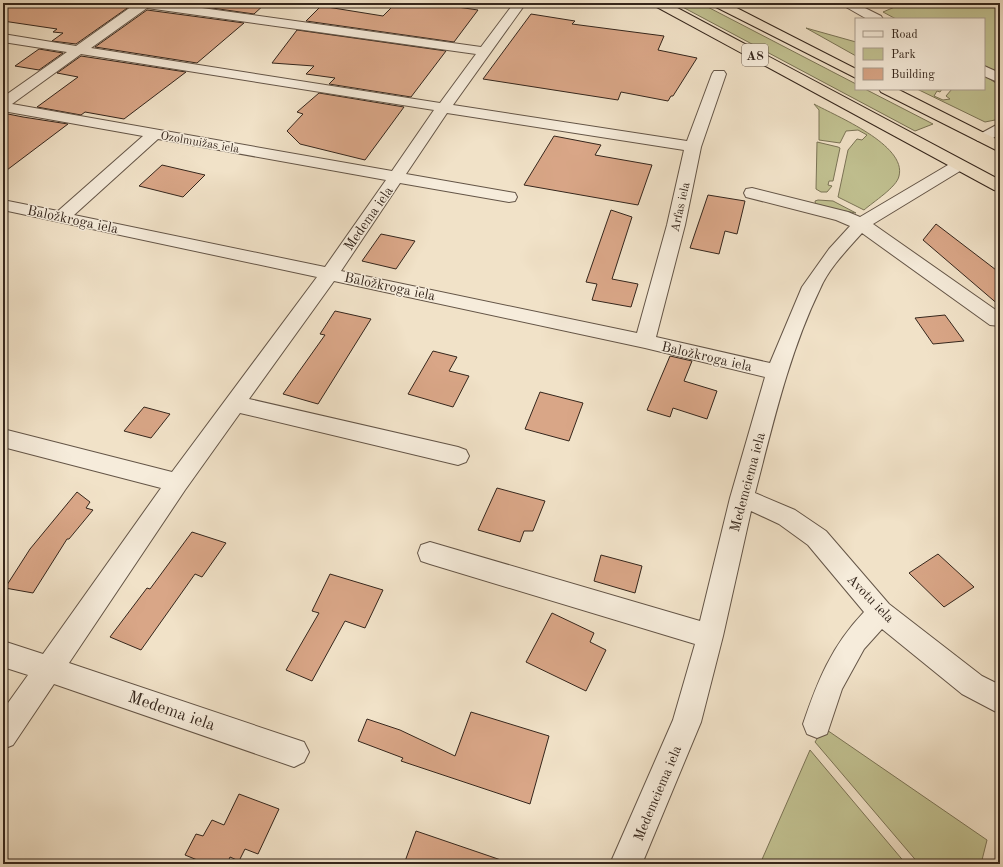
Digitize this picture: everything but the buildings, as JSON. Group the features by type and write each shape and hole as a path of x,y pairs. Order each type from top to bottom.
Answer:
{"highway":[{"name":"A8","path":"659,3 1000,187"},
{"name":"A8","path":"718,3 855,73"},
{"path":"888,90 1000,147"}],"street":[{"path":"3,104 143,3 484,51"},
{"path":"845,3 875,18"},
{"name":"Medema iela","path":"3,735 177,483 330,273 515,4"},
{"path":"3,38 693,147"},
{"path":"985,71 1000,79"},
{"name":"Arfas iela","path":"645,341 676,225 693,147 719,74"},
{"name":"Ozolmuižas iela","path":"3,107 396,178"},
{"path":"983,138 1000,128"},
{"path":"62,217 154,134"},
{"name":"Medemciema iela","path":"626,864 687,722 710,636 742,498 777,372 811,287 835,253 861,224 959,165"},
{"path":"396,178 509,198"},
{"path":"752,193 842,216 861,224 997,320"},
{"name":"Baložkroga iela","path":"3,205 330,273 645,341 777,372"},
{"path":"235,404 458,456"},
{"path":"3,438 177,483"},
{"name":"Avotu iela","path":"742,498 765,506 787,517 817,538 880,612 972,685 1000,700"},
{"path":"430,553 710,636"},
{"path":"817,724 830,684 855,640 880,612"},
{"name":"Medema iela","path":"3,654 294,752"}],"green space":[{"path":"675,3 700,3 855,83 855,90 867,90 933,124 915,131"},
{"path":"904,3 1000,3 1000,74 985,66 985,18 894,18 883,12"},
{"path":"806,28 855,42 855,55"},
{"path":"985,76 1000,86 1000,116 995,120 985,122 919,90 941,90 940,92 937,91 934,96 943,100 950,99 946,96 951,90 985,90"},
{"path":"814,104 868,133 892,153 899,164 899,176 894,185 864,210 838,197 848,150 857,139 862,140 867,135 858,130 846,131 840,143 819,140 819,110"},
{"path":"817,142 840,148 833,181 829,181 828,185 832,186 827,192 821,192 816,189"},
{"path":"815,201 833,201 856,213 816,206"},
{"path":"824,728 987,840 981,864 919,864 815,742"},
{"path":"810,750 906,864 760,864"}]}
